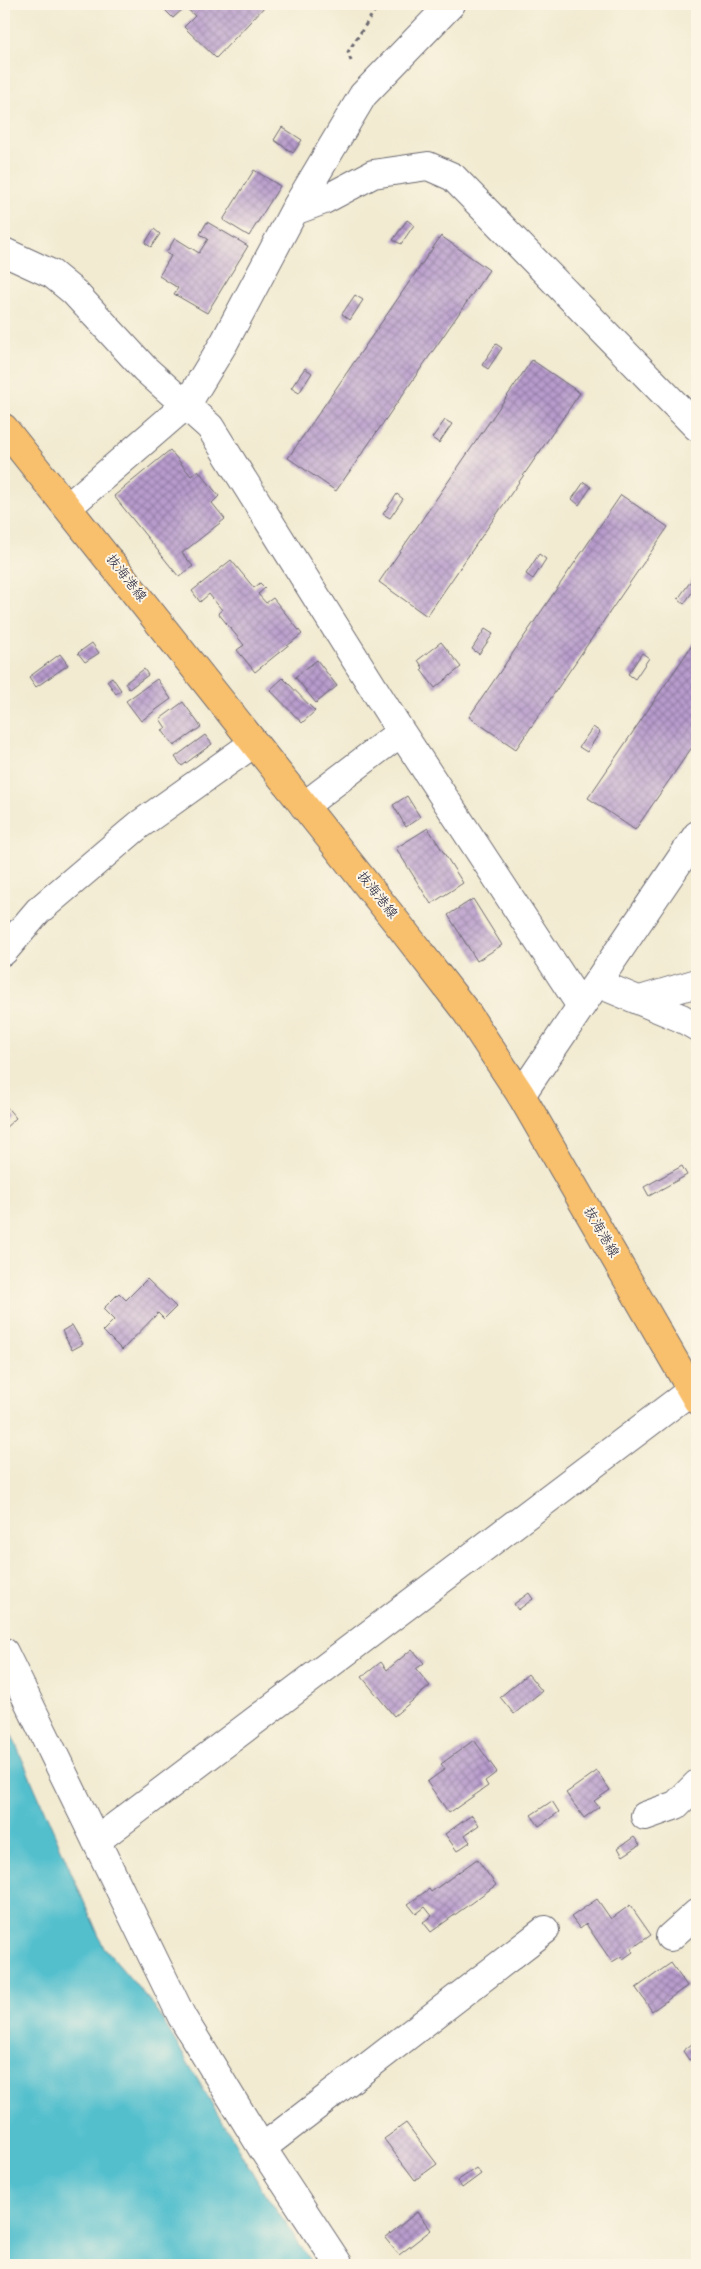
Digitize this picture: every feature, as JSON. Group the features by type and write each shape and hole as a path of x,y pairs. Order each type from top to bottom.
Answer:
{"main road":[{"name":"抜海港線","path":"4,428 467,1013 521,1095 694,1395"}],"street":[{"path":"68,507 187,404 224,342 294,211 363,95 451,4"},
{"path":"294,211 324,200 373,174 428,166 453,177 697,427"},
{"path":"4,252 52,274 74,292 145,368 169,391 187,404 210,427 402,732 581,1006"},
{"path":"304,806 402,732"},
{"path":"4,951 38,911 139,825 254,743"},
{"path":"521,1095 697,835"},
{"path":"597,982 697,1027"},
{"path":"640,1000 697,983"},
{"path":"96,1841 694,1395"},
{"path":"4,1652 182,2017 262,2148 339,2265"},
{"path":"645,1816 676,1804 697,1784"},
{"path":"670,1937 697,1913"},
{"path":"262,2148 545,1930"}],"path":[{"path":"363,95 348,52 378,4"}],"water":[{"path":"4,1717 104,1948 155,2007 265,2194 314,2265 4,2265"}],"building":[{"path":"168,4 267,4 216,58 184,27 195,16 185,7 173,18 164,9"},
{"path":"282,127 302,140 293,153 274,140"},
{"path":"254,170 280,186 249,236 223,220"},
{"path":"407,220 414,225 401,244 393,240"},
{"path":"207,222 248,246 207,313 174,294 178,288 159,276 171,256 166,253 175,238 199,253 208,239 200,234"},
{"path":"154,229 160,234 151,247 145,243"},
{"path":"441,236 489,270 336,491 288,458"},
{"path":"355,295 363,300 350,320 342,314"},
{"path":"496,344 502,348 488,369 482,365"},
{"path":"532,360 580,393 427,616 379,582"},
{"path":"305,368 312,373 299,393 291,388"},
{"path":"445,420 452,424 439,443 432,438"},
{"path":"170,450 191,476 198,470 219,496 212,503 225,519 182,553 193,566 179,577 114,496"},
{"path":"584,482 591,487 579,505 572,499"},
{"path":"397,494 403,499 390,518 383,514"},
{"path":"621,495 668,527 516,749 469,717"},
{"path":"539,554 546,559 533,579 526,574"},
{"path":"231,560 254,588 260,583 265,588 258,594 266,603 273,598 302,634 255,672 237,650 244,645 218,613 222,610 209,594 200,602 192,591"},
{"path":"693,578 697,581 697,585 684,604 678,599"},
{"path":"485,629 493,634 479,654 472,649"},
{"path":"697,638 697,740 635,830 588,798"},
{"path":"441,642 461,667 435,688 421,670 423,668 418,660"},
{"path":"92,643 99,653 85,662 78,653"},
{"path":"642,653 649,658 635,679 628,674"},
{"path":"60,654 68,665 36,687 29,677"},
{"path":"317,660 337,686 316,703 295,677"},
{"path":"144,669 148,675 129,689 125,683"},
{"path":"112,677 121,690 116,694 107,681"},
{"path":"283,678 315,711 302,723 270,690"},
{"path":"157,679 171,699 141,721 126,701"},
{"path":"183,702 201,727 174,746 162,730 166,728 160,719"},
{"path":"593,727 600,732 587,752 579,747"},
{"path":"205,735 212,744 182,766 175,757"},
{"path":"407,796 420,817 406,827 393,805"},
{"path":"428,828 463,883 431,904 396,848"},
{"path":"473,899 502,945 477,961 448,915"},
{"path":"4,1104 16,1118 4,1129"},
{"path":"682,1166 687,1175 649,1196 644,1187"},
{"path":"147,1279 176,1307 164,1319 158,1313 122,1350 103,1331 114,1320 103,1309 119,1293 126,1300"},
{"path":"72,1325 83,1344 72,1350 62,1331"},
{"path":"529,1593 533,1599 518,1610 514,1604"},
{"path":"412,1649 424,1663 416,1669 430,1686 394,1716 362,1677 381,1662 387,1670"},
{"path":"528,1674 542,1691 514,1714 500,1697"},
{"path":"474,1740 497,1772 485,1781 488,1786 449,1813 427,1782 445,1769 441,1764"},
{"path":"597,1771 610,1790 594,1801 599,1807 584,1818 566,1793"},
{"path":"552,1801 559,1812 539,1826 531,1815"},
{"path":"472,1815 479,1825 465,1835 470,1842 457,1851 445,1834"},
{"path":"634,1837 640,1845 623,1856 618,1848"},
{"path":"477,1859 496,1885 431,1932 423,1922 432,1916 425,1907 416,1914 408,1904 429,1889 431,1892"},
{"path":"597,1899 611,1919 630,1905 651,1935 631,1949 633,1952 623,1959 622,1956 612,1962 586,1924 580,1929 571,1917"},
{"path":"671,1963 687,1986 652,2011 636,1988"},
{"path":"697,2040 697,2054 689,2060 683,2051"},
{"path":"406,2123 437,2164 415,2180 384,2139"},
{"path":"476,2168 481,2174 462,2188 457,2181"},
{"path":"417,2212 431,2230 399,2255 385,2238"}]}
